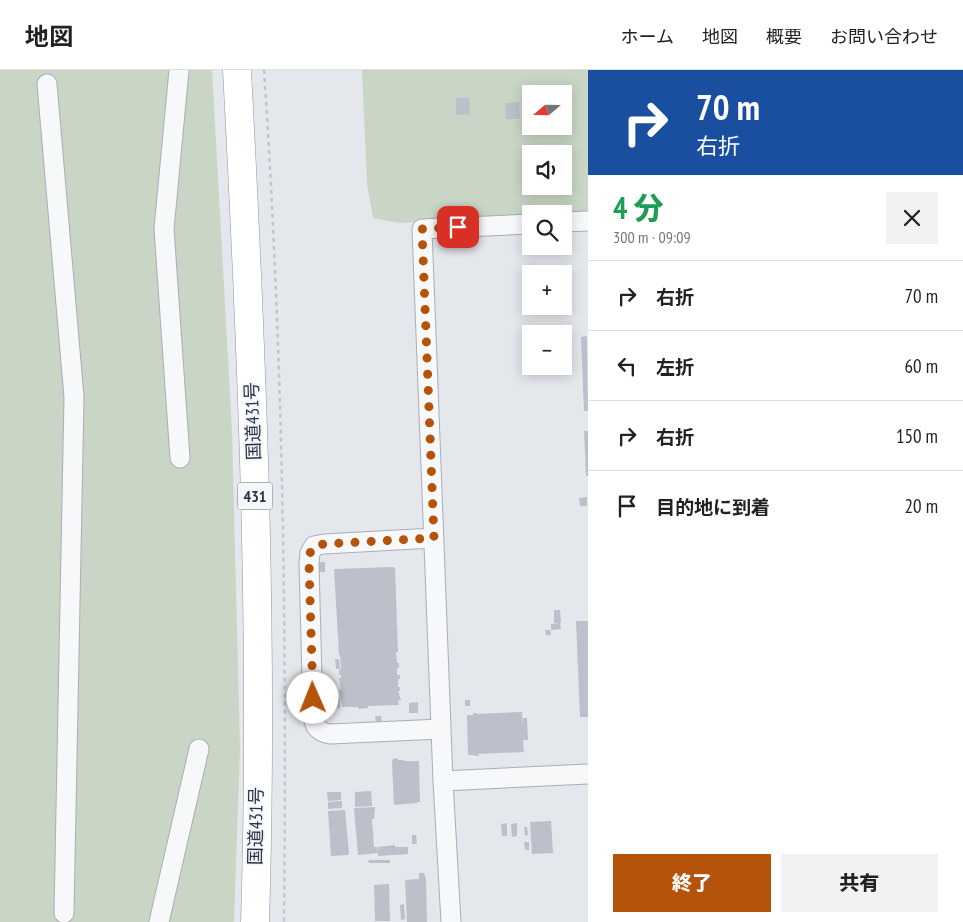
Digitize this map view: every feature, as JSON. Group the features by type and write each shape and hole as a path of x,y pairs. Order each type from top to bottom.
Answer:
{"highway":[{"name":"国道431号","path":"237,70 254,440 258,711 255,922"},
{"name":"国道431号","path":"254,70 271,426 275,709 274,922"}],"lane":[{"path":"179,70 164,230 180,458"},
{"path":"47,84 74,397 64,913"},
{"path":"572,222 588,221"},
{"path":"452,922 443,781 422,229 522,224"},
{"path":"434,538 314,546 310,553 309,564 313,717 317,729 322,733 330,734 441,729"},
{"path":"158,922 200,749"},
{"path":"443,781 588,774"}],"path":[{"path":"264,70 276,306 282,494 285,762 284,922"}],"green space":[{"path":"0,70 212,70 232,431 240,748 234,922 0,922"},
{"path":"362,70 588,70 588,212 572,213 572,205 522,205 522,216 399,223 373,218 367,184"}],"building":[{"path":"456,98 469,98 470,114 456,115"},
{"path":"519,102 520,119 506,119 505,103"},
{"path":"587,336 588,411 584,411 581,337"},
{"path":"584,431 588,431 588,476 586,476"},
{"path":"587,497 587,506 580,506 579,498"},
{"path":"317,562 325,562 325,572 318,572"},
{"path":"395,568 398,652 396,652 397,663 399,663 397,675 400,675 398,687 400,687 400,691 398,691 401,700 398,701 399,705 368,706 368,708 358,709 358,707 342,707 339,690 341,689 339,678 341,678 341,675 339,675 339,670 341,669 334,569"},
{"path":"554,610 560,610 561,623 554,623"},
{"path":"576,621 588,621 588,717 580,717"},
{"path":"560,623 561,629 551,630 551,624"},
{"path":"545,630 550,630 551,635 546,635"},
{"path":"335,659 339,659 340,669 336,669"},
{"path":"340,698 340,708 320,709 319,699"},
{"path":"465,700 470,700 470,706 465,706"},
{"path":"418,702 418,713 409,713 409,703"},
{"path":"522,712 523,727 523,718 527,718 528,740 523,740 524,752 478,754 479,756 468,755 467,715 473,715 473,713"},
{"path":"375,716 381,716 382,722 376,722"},
{"path":"397,758 404,761 419,761 420,802 394,805 392,762 393,759"},
{"path":"371,791 372,806 355,807 355,792"},
{"path":"327,792 341,792 341,800 328,801"},
{"path":"342,801 342,808 328,809 328,802"},
{"path":"375,807 374,819 372,819 374,847 377,847 378,853 358,855 354,808"},
{"path":"345,810 349,852 348,855 331,856 328,811"},
{"path":"551,821 553,853 532,854 530,822"},
{"path":"507,823 507,836 502,836 501,824"},
{"path":"517,823 517,836 512,837 511,824"},
{"path":"524,827 527,827 528,835 525,836"},
{"path":"412,835 416,835 417,844 412,844"},
{"path":"524,842 529,842 529,850 525,850"},
{"path":"395,845 395,847 408,847 408,854 378,856 378,847"},
{"path":"368,860 390,860 390,863 369,863"},
{"path":"419,873 424,873 426,879 427,922 407,922 405,880 419,879"},
{"path":"389,884 390,921 375,921 374,885"},
{"path":"404,904 405,919 401,920 400,905"}],"route":[{"path":"313,698 309,564 310,553 314,546 319,544 434,538 422,229 458,227"}]}
